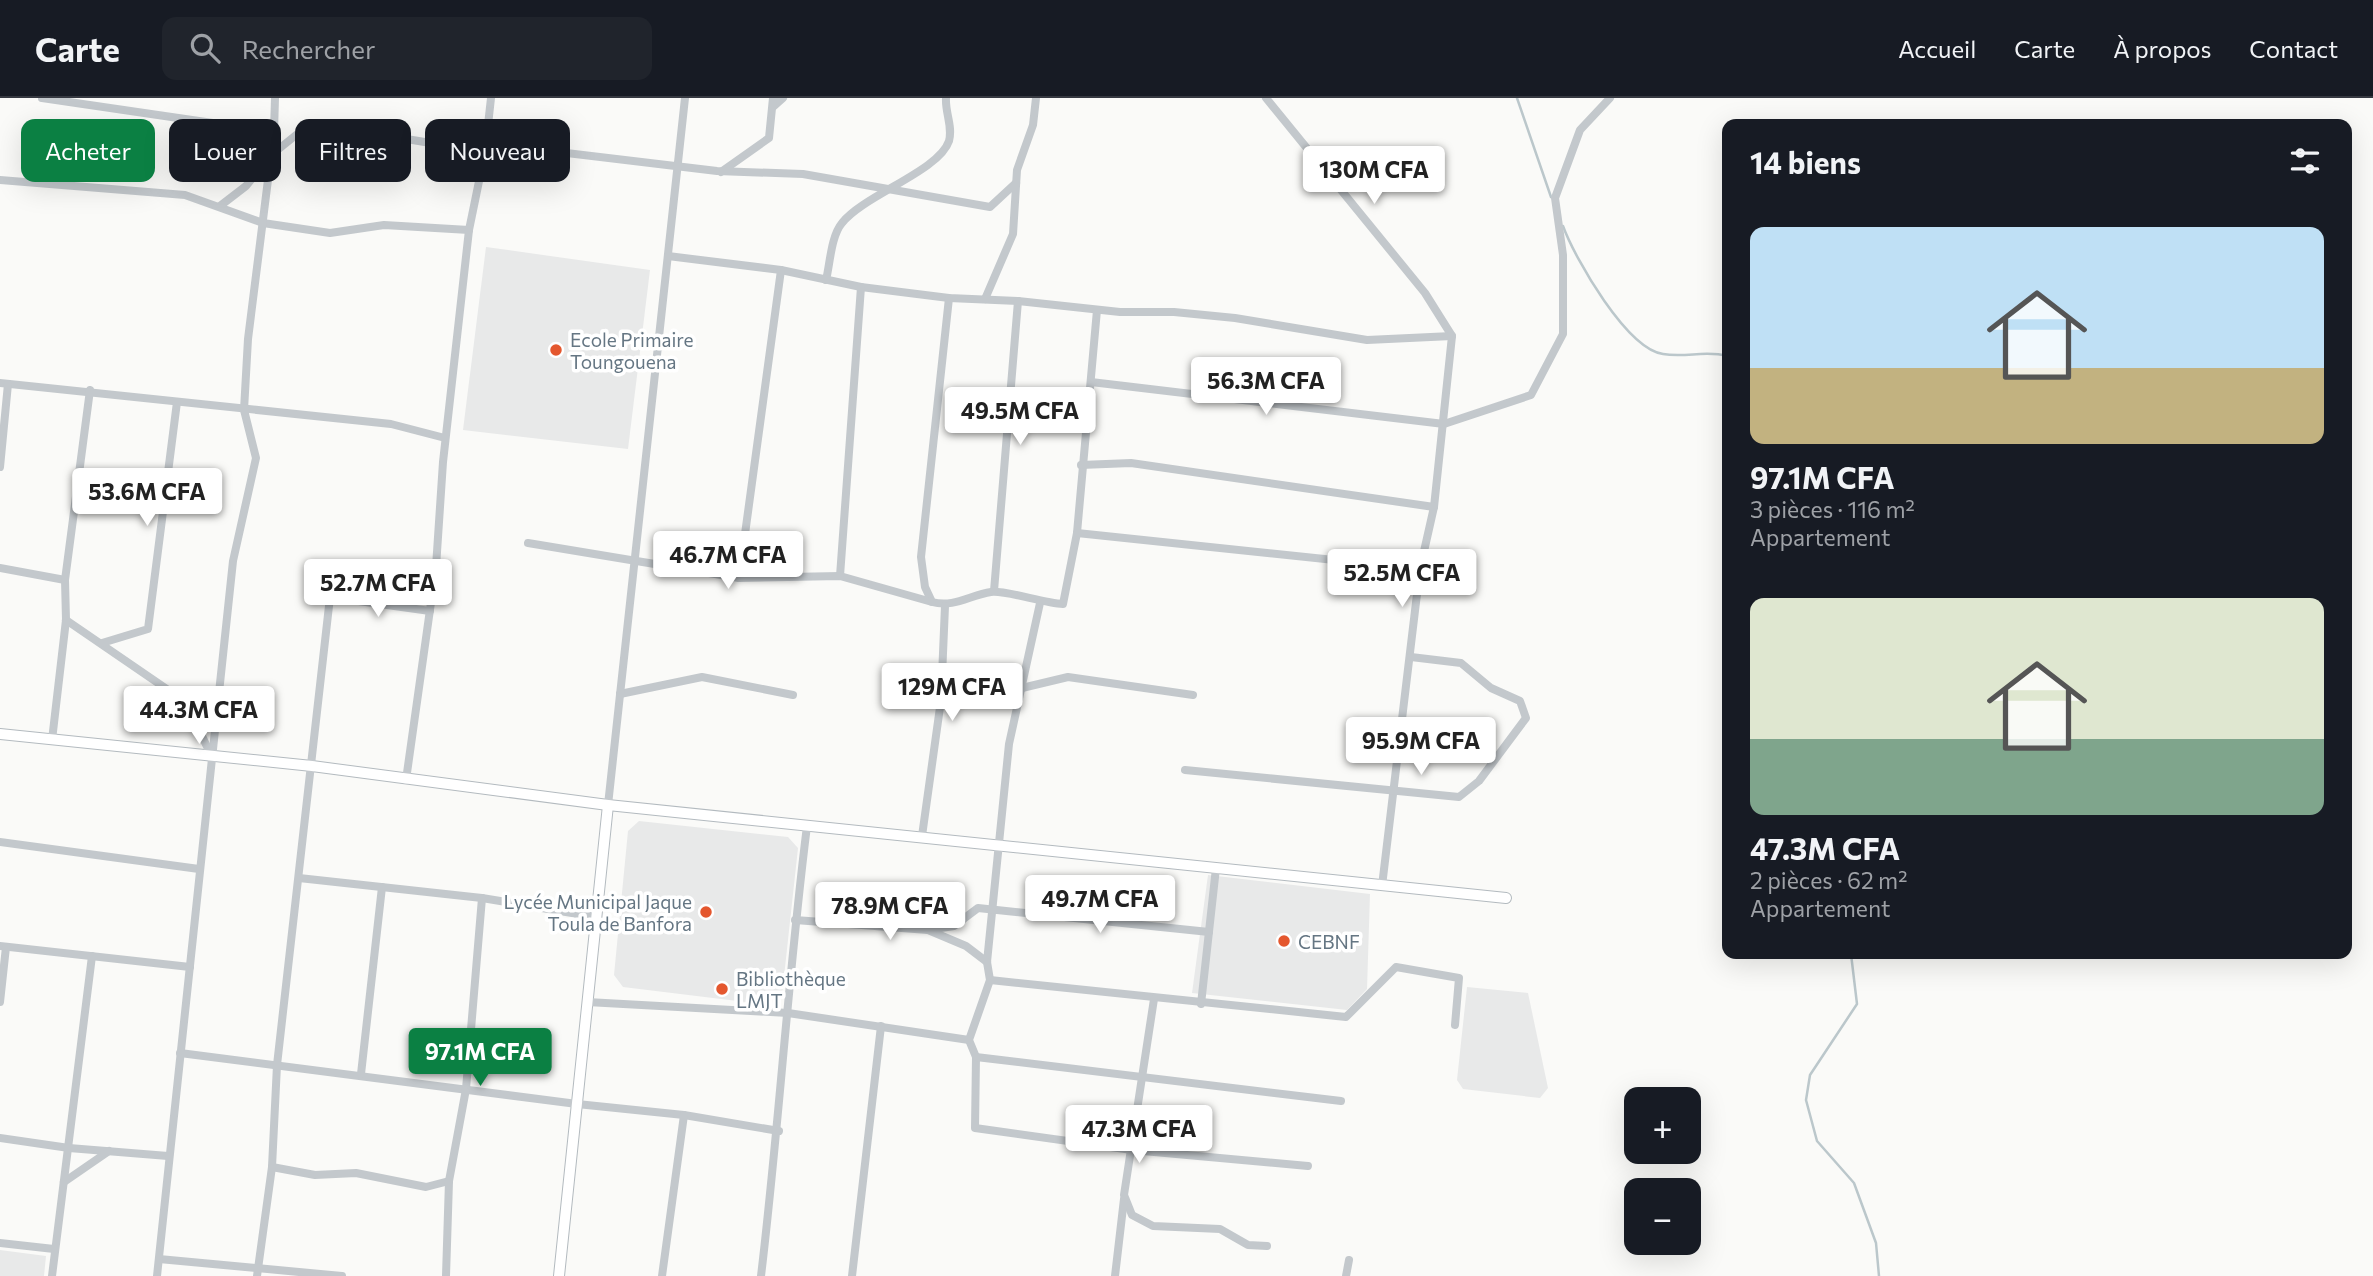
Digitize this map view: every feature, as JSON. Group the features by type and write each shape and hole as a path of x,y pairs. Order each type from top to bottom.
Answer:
{"street":[{"path":"42,98 185,119"},
{"path":"274,119 275,98"},
{"path":"489,119 491,98"},
{"path":"559,1276 685,98"},
{"path":"721,172 769,138 774,102 783,98"},
{"path":"826,280 840,224 865,202 889,190 938,157 949,142 950,125 946,98"},
{"path":"985,299 1013,234 1017,170 1033,125 1036,98"},
{"path":"1266,98 1425,293 1452,336 1434,508 1420,569 1382,886"},
{"path":"1091,382 1444,424 1531,395 1563,334 1563,255 1555,198 1580,130 1610,98"},
{"path":"281,147 306,127 384,134 425,141"},
{"path":"570,154 721,172 803,174 990,207 1016,183"},
{"path":"0,180 184,195 263,223 330,233 384,225 469,230"},
{"path":"220,206 249,182"},
{"path":"157,1276 233,561 256,458 244,410 248,340 267,182"},
{"path":"406,780 430,611 445,438 469,230 479,182"},
{"path":"668,256 780,270 862,287 949,298 1236,318 1367,340 1452,336"},
{"path":"739,578 780,270"},
{"path":"840,576 862,287"},
{"path":"932,602 925,587 921,557 949,298"},
{"path":"993,591 1018,301"},
{"path":"528,543 739,578 840,576 945,606 993,591 1041,603 1063,604 1077,533 1097,310"},
{"path":"0,467 4,383 391,424 445,438"},
{"path":"52,740 66,620 65,580 90,390"},
{"path":"102,643 148,629 177,402"},
{"path":"1081,466 1131,463 1434,508"},
{"path":"1077,533 1420,569"},
{"path":"0,568 65,580"},
{"path":"257,1272 272,1167 277,1065 330,597 430,611"},
{"path":"1041,603 1009,744 988,962 990,980 969,1040 976,1057 975,1128 1132,1150 1308,1166"},
{"path":"922,836 941,700 945,606"},
{"path":"66,620 174,694 191,713 212,758"},
{"path":"1185,771 1459,797 1479,781 1526,718 1520,701 1491,688 1461,663 1411,657"},
{"path":"620,694 702,677 793,695"},
{"path":"941,700 995,703 1022,688 1068,677 1193,695"},
{"path":"0,734 131,746 212,758 312,766 608,805 1506,898"},
{"path":"761,1276 779,1131 795,920 807,826"},
{"path":"0,842 199,869"},
{"path":"1200,1004 1216,868"},
{"path":"299,878 482,898 596,917"},
{"path":"361,1074 382,887"},
{"path":"446,1276 449,1181 466,1089 482,898"},
{"path":"795,920 928,930 954,926 978,908 1209,932"},
{"path":"928,930 966,946 988,962"},
{"path":"0,1002 3,946 190,967"},
{"path":"52,1276 92,956"},
{"path":"990,980 1200,1004 1346,1017 1396,967 1460,978 1455,1026"},
{"path":"1115,1276 1124,1195 1154,999"},
{"path":"587,1002 788,1013 969,1040"},
{"path":"852,1276 881,1026"},
{"path":"180,1053 361,1074 577,1104 684,1115 779,1131"},
{"path":"976,1057 1341,1101"},
{"path":"662,1276 684,1115"},
{"path":"0,1138 69,1148 168,1156"},
{"path":"64,1182 109,1151"},
{"path":"272,1167 315,1175 356,1173 426,1187 449,1181"},
{"path":"1124,1195 1132,1215 1153,1226 1220,1229 1248,1245 1267,1246"},
{"path":"0,1243 54,1249"},
{"path":"159,1259 257,1272 342,1276"},
{"path":"1346,1276 1349,1260"}],"shaded area":[{"name":"Ecole Primaire Toungouena","path":"486,247 650,270 628,449 463,430"},
{"name":"Lycée Municipal Jaque Toula de Banfora","path":"639,821 788,837 798,848 782,995 770,1005 623,987 614,975 628,831"},
{"name":"CEBNF","path":"1208,875 1370,894 1367,989 1347,1010 1192,993"},
{"path":"1467,987 1528,993 1548,1088 1540,1098 1463,1089 1457,1080"},
{"path":"0,1250 46,1256 44,1276 0,1276"}],"waterway":[{"path":"1517,98 1551,197"},
{"path":"1563,226 1590,280 1634,337 1663,354 1722,355"},
{"path":"1852,959 1857,1004 1810,1075 1806,1100 1817,1141 1854,1183 1876,1243 1879,1276"}],"place":[{"name":"Ecole Primaire Toungouena","path":"556,350"},
{"name":"Lycée Municipal Jaque Toula de Banfora","path":"706,912"},
{"name":"CEBNF","path":"1284,941"},
{"name":"Bibliothèque LMJT","path":"722,989"}]}
